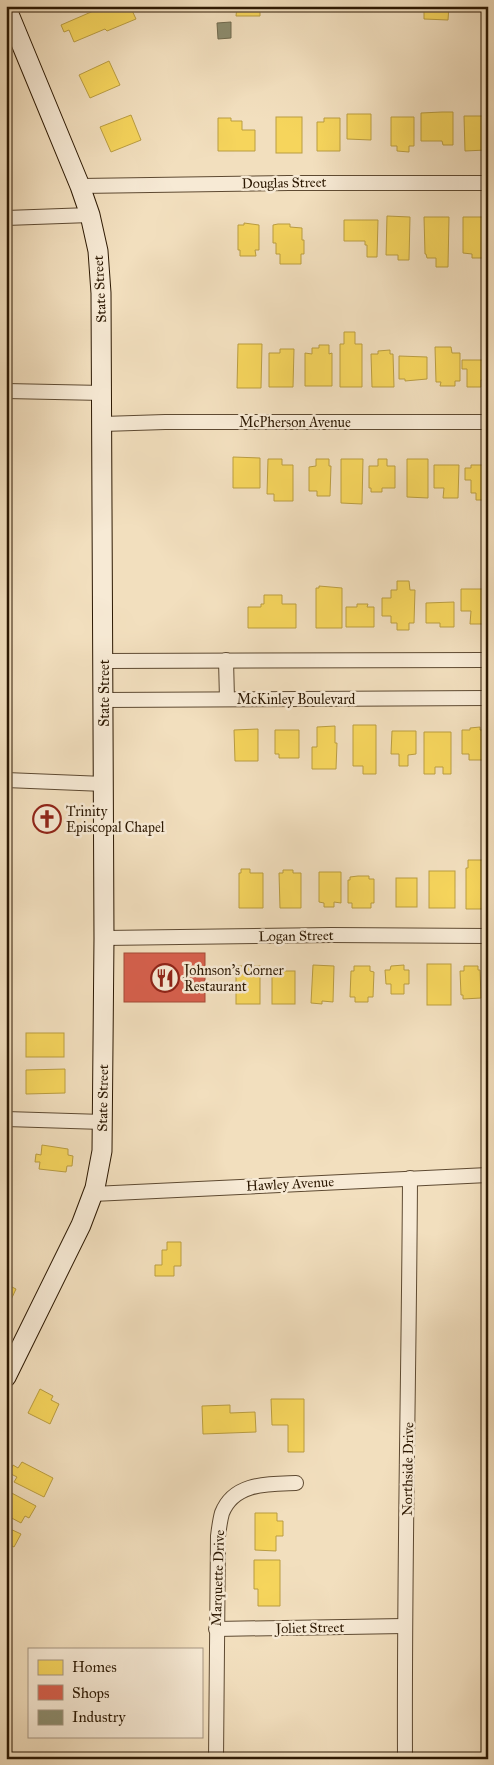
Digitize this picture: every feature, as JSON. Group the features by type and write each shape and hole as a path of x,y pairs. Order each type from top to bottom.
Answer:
{"street":[{"name":"State Street","path":"6,7 80,186 90,215 98,251 101,293 103,393 104,661 102,1151 93,1194 81,1225 6,1376"},
{"name":"Douglas Street","path":"80,186 289,182 488,183"},
{"path":"6,218 90,215"},
{"path":"6,391 103,393"},
{"name":"McPherson Avenue","path":"103,424 165,422 488,422"},
{"path":"226,660 226,699"},
{"path":"104,661 488,660"},
{"name":"McKinley Boulevard","path":"103,700 488,698"},
{"path":"6,780 104,784"},
{"name":"Logan Street","path":"104,938 331,935 488,936"},
{"path":"6,1119 103,1122"},
{"name":"Hawley Avenue","path":"93,1194 488,1175"},
{"name":"Northside Drive","path":"405,1759 404,1626 408,1456 410,1178"},
{"name":"Marquette Drive","path":"216,1759 218,1536 222,1513 232,1496 248,1487 296,1483"},
{"name":"Joliet Street","path":"216,1629 404,1626"}],"building: Homes":[{"path":"105,6 130,6 136,19 74,42 69,30 64,32 61,25"},
{"path":"200,6 213,6 213,10 200,10"},
{"path":"237,6 260,6 260,16 236,16"},
{"path":"424,6 449,6 448,20 424,19"},
{"path":"109,61 120,85 90,98 79,75"},
{"path":"453,112 453,145 443,145 442,141 421,141 421,113"},
{"path":"347,114 371,114 371,140 347,139"},
{"path":"131,115 141,140 111,152 100,127"},
{"path":"464,116 487,116 486,150 465,151"},
{"path":"276,117 302,117 302,153 276,153"},
{"path":"391,117 414,117 414,146 409,146 409,152 397,151 397,146 391,146"},
{"path":"218,118 231,118 231,121 242,121 242,130 255,130 255,151 218,151"},
{"path":"324,118 340,118 340,151 317,151 317,122 324,122"},
{"path":"387,216 410,217 409,260 398,260 398,255 386,255"},
{"path":"424,217 449,217 448,267 436,267 436,258 427,258 425,254"},
{"path":"463,217 488,217 487,258 472,258 472,254 463,253"},
{"path":"344,220 378,220 377,257 367,257 365,241 344,241"},
{"path":"244,223 259,225 259,250 255,250 256,256 240,256 240,250 238,250 238,225 244,225"},
{"path":"290,224 290,227 302,228 304,254 301,254 301,264 280,264 280,254 276,254 276,243 273,243 273,225"},
{"path":"344,332 355,332 355,344 362,344 362,387 340,387 340,344 344,344"},
{"path":"238,344 262,344 261,388 237,388"},
{"path":"319,345 329,345 329,354 332,353 332,386 305,386 305,353 312,354 312,348 319,348"},
{"path":"435,347 451,347 452,353 460,353 460,381 455,381 455,386 440,386 441,382 436,382"},
{"path":"280,349 294,349 293,387 269,387 269,353 280,353"},
{"path":"390,350 390,354 393,354 394,387 372,387 371,354"},
{"path":"483,354 488,354 488,380 481,380 481,387 467,387 467,369 462,369 462,360 483,360"},
{"path":"399,356 427,357 427,379 405,381 405,379 399,379"},
{"path":"233,457 260,458 260,488 233,488"},
{"path":"268,459 282,459 282,465 293,465 293,501 274,501 274,494 267,494"},
{"path":"316,459 329,459 329,466 331,466 330,496 317,496 317,491 309,491 309,467 316,466"},
{"path":"341,459 363,459 362,504 341,503"},
{"path":"378,459 387,459 387,466 395,466 395,488 382,488 382,492 371,492 371,488 369,488 369,466 378,466"},
{"path":"407,459 428,459 428,498 407,497"},
{"path":"434,465 459,465 458,498 443,498 444,488 434,488"},
{"path":"471,465 488,465 488,500 476,500 476,493 471,493 471,480 465,480 465,468 471,468"},
{"path":"397,581 409,581 410,590 415,590 414,623 409,623 409,630 397,630 397,623 391,623 391,616 382,616 382,598 391,598 391,590 397,590"},
{"path":"319,586 342,588 342,628 316,628 316,588 319,588"},
{"path":"461,589 488,589 488,624 470,624 471,611 461,611"},
{"path":"264,595 282,595 282,604 296,604 296,628 248,628 248,607 261,607 261,604 264,604"},
{"path":"454,602 454,627 440,627 440,623 426,623 426,603"},
{"path":"357,604 368,604 367,607 374,607 374,627 346,627 346,607 357,607"},
{"path":"353,725 376,725 376,774 363,774 363,766 353,766"},
{"path":"335,726 335,743 337,743 336,769 312,769 312,747 317,747 317,727"},
{"path":"480,727 480,730 486,730 486,760 469,760 469,754 462,754 462,730"},
{"path":"258,729 258,761 235,761 234,730"},
{"path":"275,730 299,730 299,758 279,758 279,754 275,754"},
{"path":"392,731 416,731 416,754 408,755 408,766 399,766 399,754 391,754"},
{"path":"424,732 451,732 451,774 443,774 443,767 435,767 435,774 424,774"},
{"path":"468,860 484,860 484,868 488,868 488,909 466,909 466,868 468,868"},
{"path":"241,869 250,869 250,873 263,873 263,908 239,908 239,873 241,873"},
{"path":"283,870 293,870 293,873 301,873 301,908 280,908 279,873 283,873"},
{"path":"429,871 455,871 455,908 429,908"},
{"path":"319,872 341,872 341,903 334,902 334,907 324,907 324,903 319,902"},
{"path":"369,876 369,879 374,879 374,903 371,903 371,908 352,908 352,903 348,903 348,880 350,880 350,877"},
{"path":"396,878 417,878 417,907 396,907"},
{"path":"427,964 451,964 451,1005 427,1005"},
{"path":"313,965 334,966 333,1002 311,1003"},
{"path":"404,965 404,970 409,970 409,984 404,984 404,994 391,994 391,984 386,984 385,970 390,970 391,966"},
{"path":"236,966 260,966 260,1004 236,1004"},
{"path":"354,966 370,966 370,971 374,972 373,997 368,997 368,1002 355,1002 355,997 350,997 351,971 354,971"},
{"path":"464,966 478,966 478,970 480,970 481,998 463,999 463,995 461,995 460,971 464,971"},
{"path":"272,971 295,971 295,1004 272,1004"},
{"path":"26,1033 64,1033 64,1057 26,1057"},
{"path":"65,1069 65,1093 26,1094 26,1070"},
{"path":"42,1145 68,1149 68,1155 73,1156 72,1166 67,1166 66,1172 39,1169 40,1162 35,1162 36,1154 41,1155"},
{"path":"167,1242 181,1242 181,1266 174,1266 174,1276 155,1276 155,1265 162,1265 162,1250 167,1250"},
{"path":"6,1284 16,1289 10,1302 7,1300 6,1302"},
{"path":"40,1389 53,1396 51,1400 59,1404 50,1424 28,1413"},
{"path":"271,1399 304,1399 304,1452 288,1452 288,1425 272,1425"},
{"path":"230,1405 230,1413 255,1412 256,1432 203,1434 202,1406"},
{"path":"22,1462 53,1478 44,1497 14,1482 17,1477 9,1473 13,1465 18,1468"},
{"path":"6,1490 36,1506 29,1518 25,1516 21,1523 6,1515"},
{"path":"255,1513 277,1513 277,1521 283,1521 283,1536 276,1536 276,1551 255,1550"},
{"path":"6,1527 21,1534 14,1547 10,1545 8,1551"},
{"path":"254,1560 280,1560 280,1606 258,1606 258,1589 254,1589"}],"building: Shops":[{"name":"Johnson's Corner Restaurant","path":"124,953 205,953 205,1002 124,1002"}],"building: Industry":[{"path":"231,22 231,38 218,39 217,23"}],"place":[{"name":"Trinity Episcopal Chapel","path":"47,819"},
{"name":"Johnson's Corner Restaurant","path":"165,978"}]}
